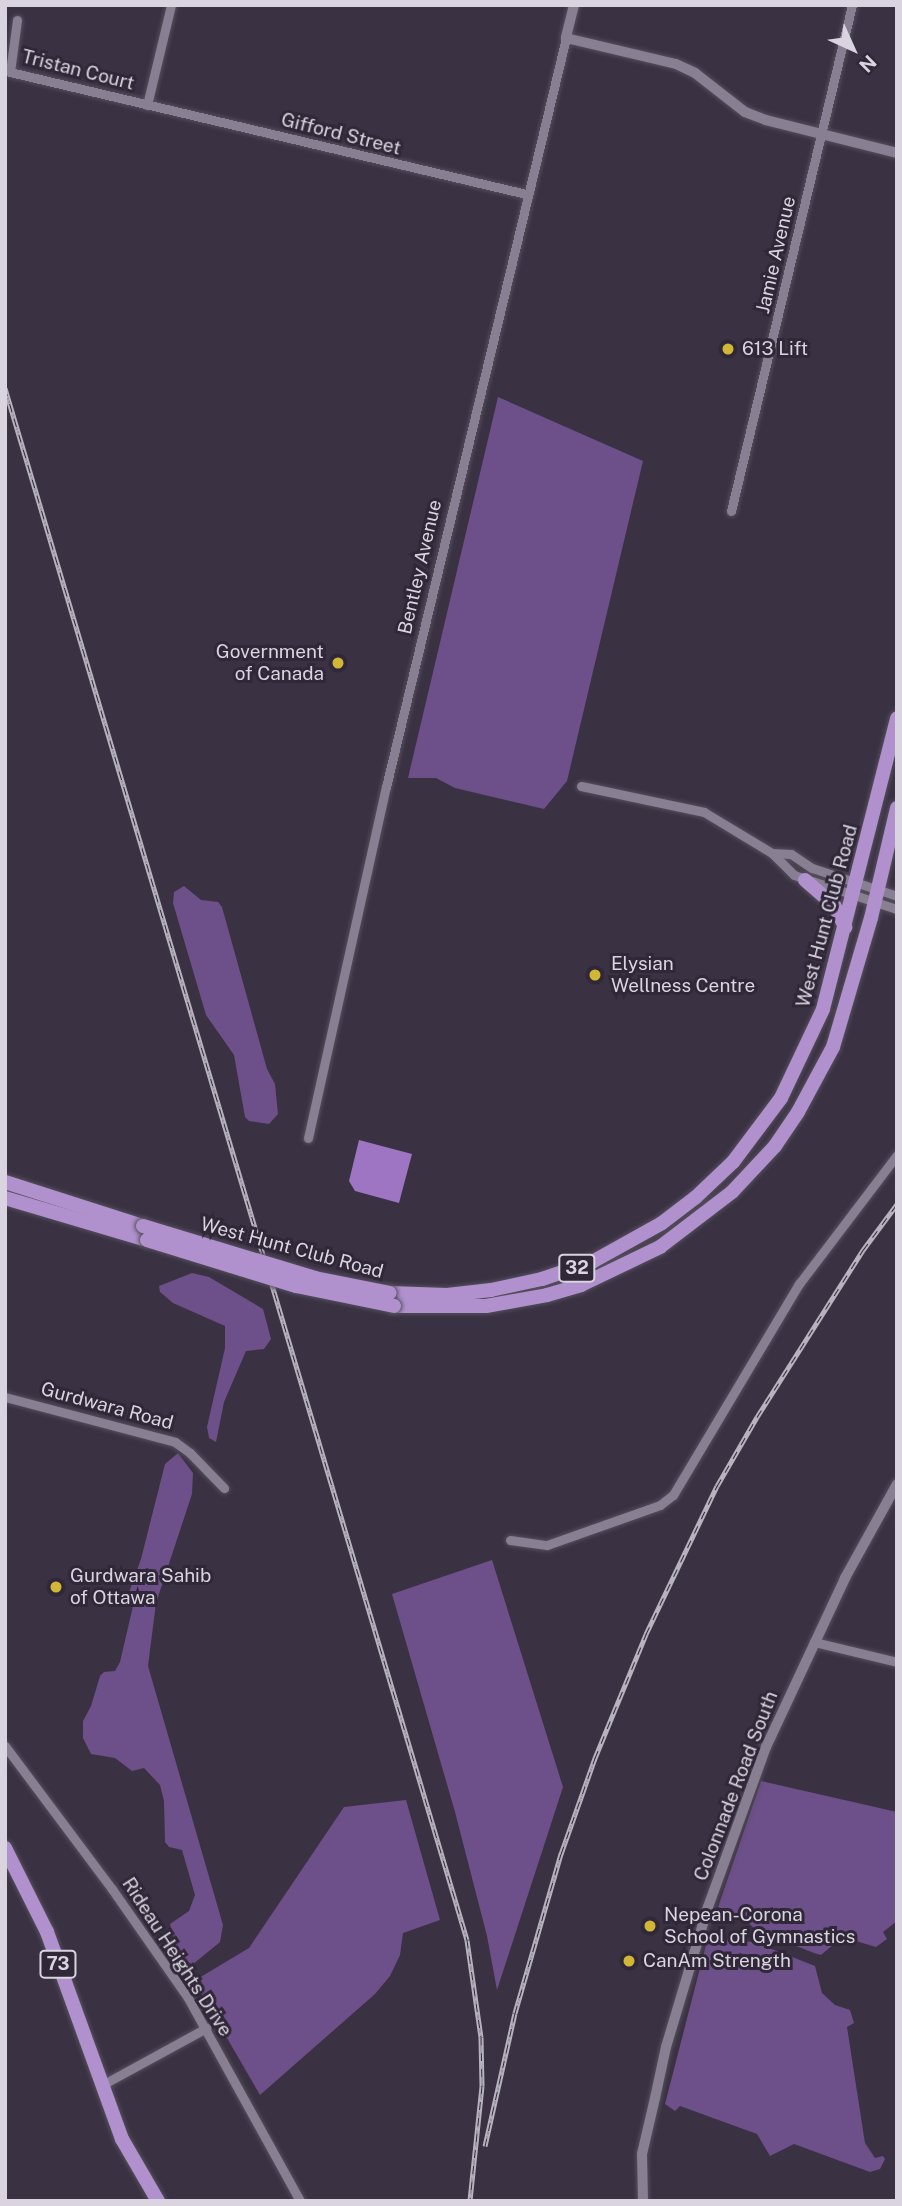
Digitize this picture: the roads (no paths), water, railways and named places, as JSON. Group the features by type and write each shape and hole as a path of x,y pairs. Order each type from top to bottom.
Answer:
{"main road":[{"name":"West Hunt Club Road","path":"392,1300 508,1287 560,1274 635,1240 696,1197 742,1152 793,1077 823,1009 897,718"},
{"name":"West Hunt Club Road","path":"5,1182 296,1286 392,1300 486,1306 565,1290 643,1257 685,1230 720,1203 775,1146 820,1073 843,1018 877,896 897,808"},
{"path":"805,880 835,905 845,927"},
{"name":"West Hunt Club Road","path":"5,1198 145,1233"},
{"name":"73","path":"5,1848 47,1932 122,2139 159,2201"}],"street":[{"path":"147,105 171,5"},
{"name":"Bentley Avenue","path":"308,1138 526,194 574,5"},
{"name":"Jamie Avenue","path":"731,511 852,5"},
{"name":"Tristan Court","path":"17,20 9,72 147,105"},
{"path":"566,38 676,64 695,73 745,111 897,153"},
{"name":"Gifford Street","path":"147,105 526,194"},
{"path":"581,786 704,813 772,853 781,865 805,880 877,896 897,897"},
{"path":"772,853 791,854 812,869 854,889 877,896 897,909"},
{"path":"510,1540 547,1545 660,1505 673,1495 799,1284 897,1155"},
{"name":"Gurdwara Road","path":"5,1397 174,1442 190,1453 224,1488"},
{"name":"Colonnade Road South","path":"643,2201 641,2162 645,2142 666,2047 702,1924 766,1747 814,1642 897,1483"},
{"path":"814,1642 897,1662"},
{"name":"Rideau Heights Drive","path":"5,1746 112,1889 205,2028 300,2201"},
{"path":"102,2085 205,2028"}],"railway":[{"path":"5,388 467,1940 481,2037 482,2086 470,2201"},
{"path":"485,2146 515,2013 561,1854 595,1758 646,1634 717,1486 757,1417 863,1250 897,1204"}],"place":[{"name":"613 Lift","path":"728,349"},
{"name":"Government of Canada","path":"338,663"},
{"name":"Elysian Wellness Centre","path":"595,975"},
{"name":"Gurdwara Sahib of Ottawa","path":"56,1587"},
{"name":"Nepean-Corona School of Gymnastics","path":"650,1926"},
{"name":"CanAm Strength","path":"629,1961"}]}
